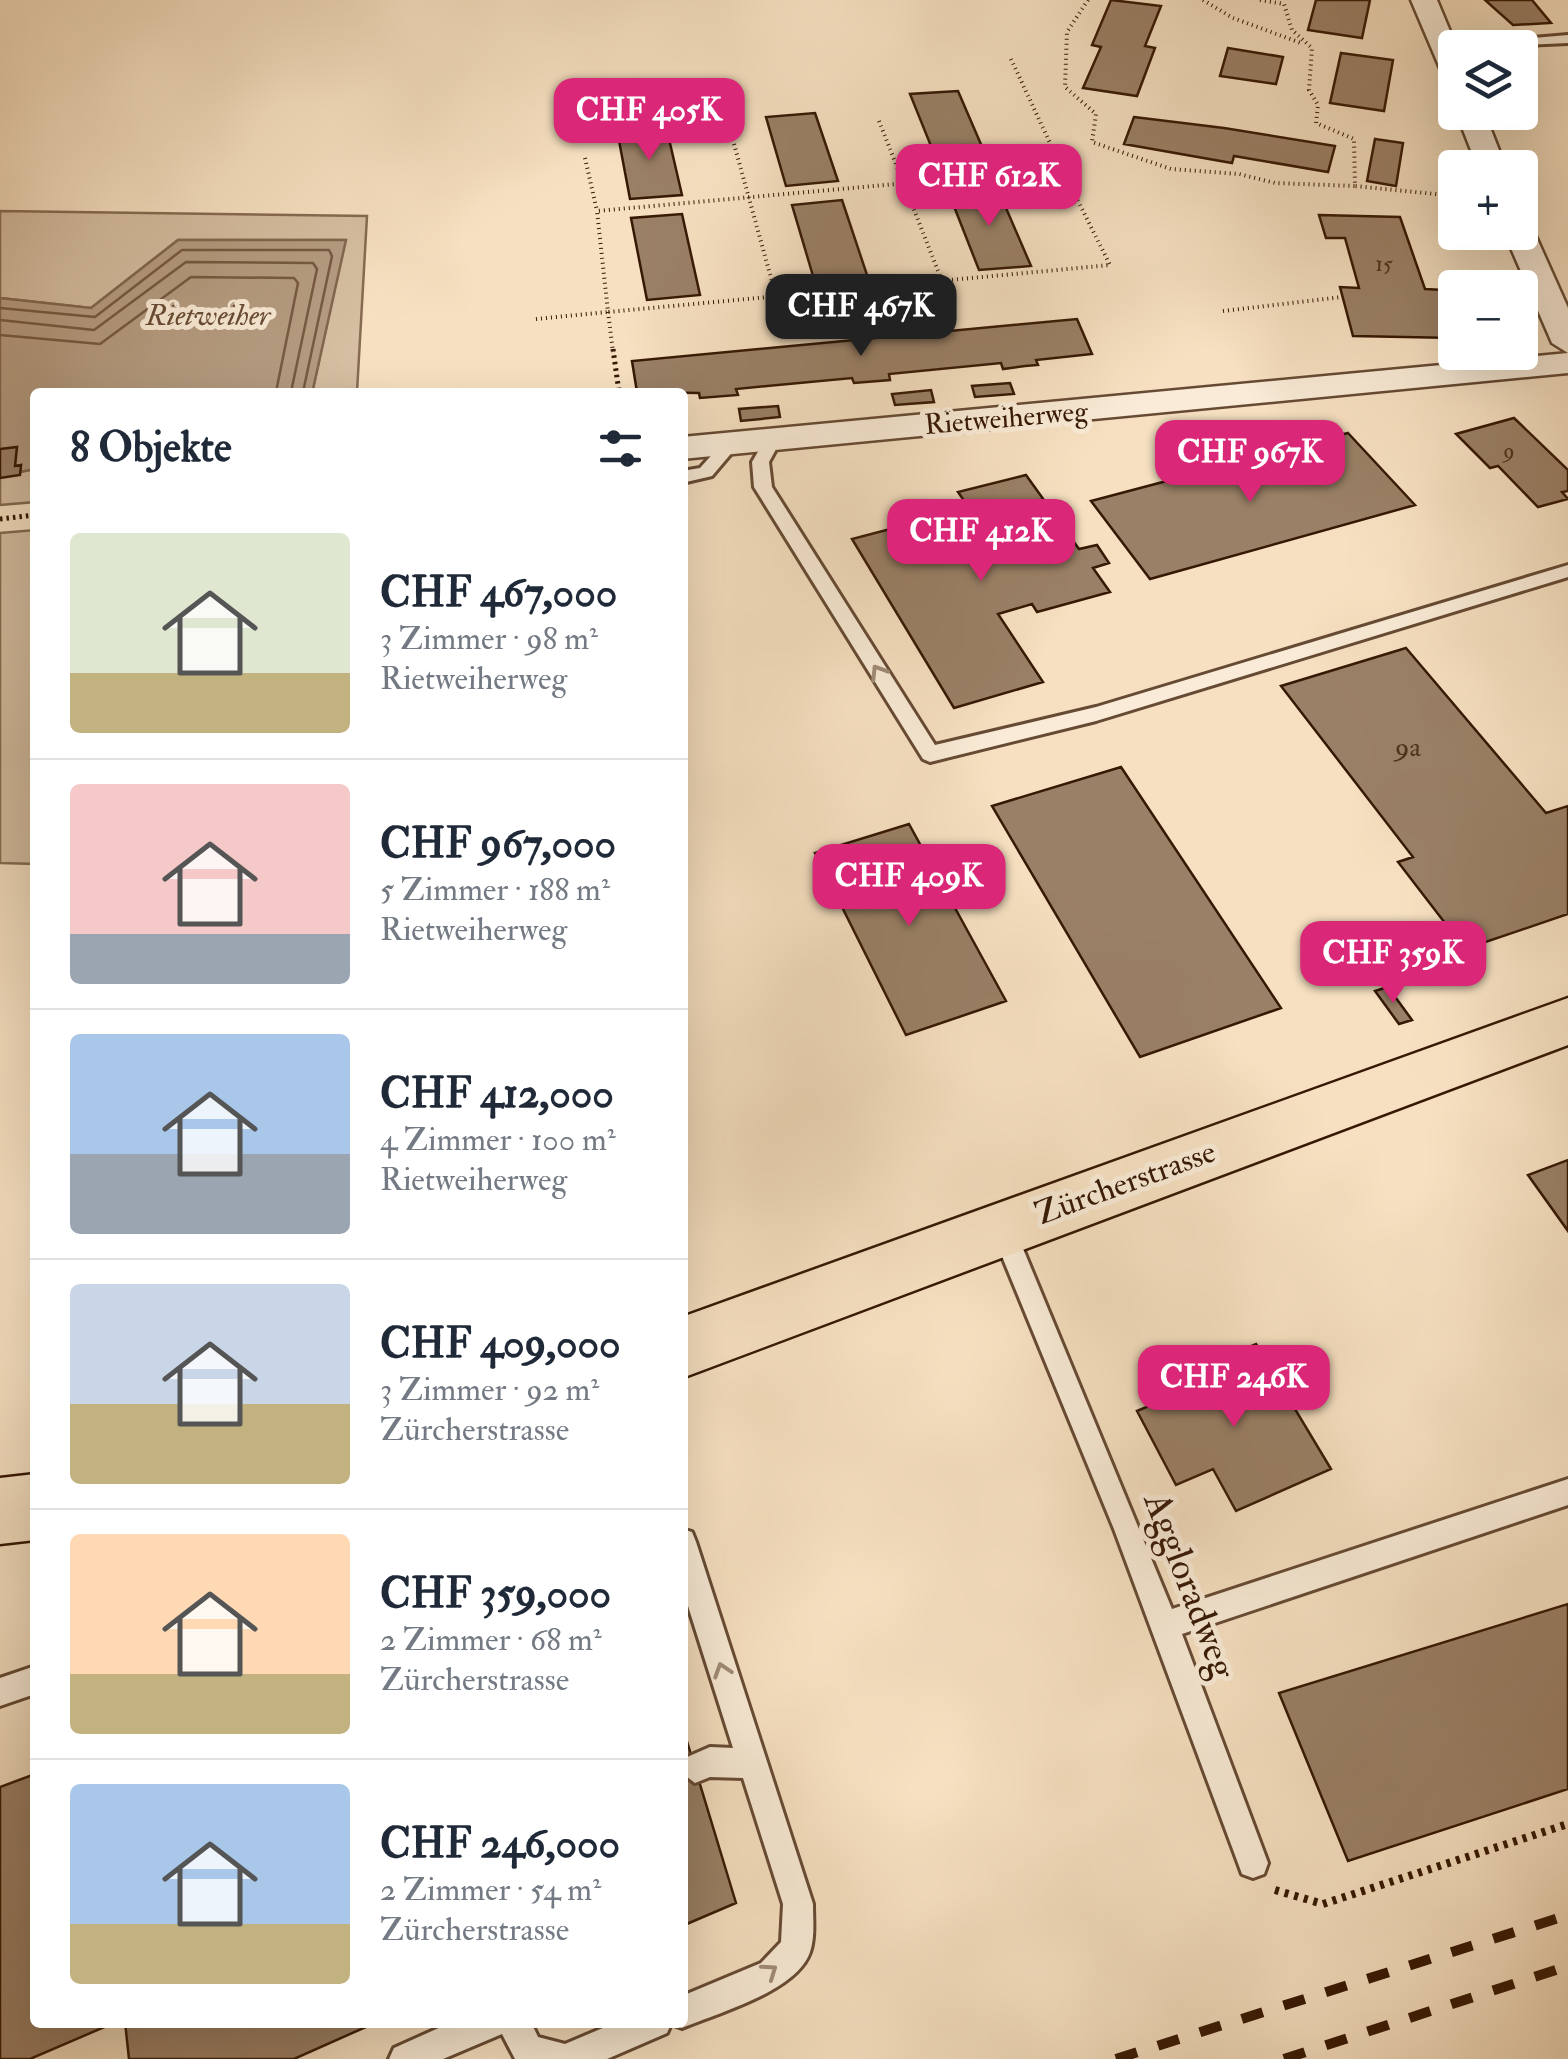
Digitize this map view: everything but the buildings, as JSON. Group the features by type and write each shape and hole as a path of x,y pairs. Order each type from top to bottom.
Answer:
{"main road":[{"name":"Zürcherstrasse","path":"688,1346 1568,1021"},
{"path":"0,1511 30,1508"}],"street":[{"path":"1424,0 1441,30"},
{"path":"1527,250 1568,343"},
{"name":"Rietweiherweg","path":"688,448 1568,364"}],"lane":[{"path":"1538,43 1568,39"},
{"path":"773,440 759,460 757,470 763,486 930,754 1096,714 1568,571"},
{"path":"688,475 706,472 732,444"},
{"name":"Aggloradweg","path":"1002,1227 1164,1626 1253,1863"},
{"path":"1164,1626 1568,1492"},
{"path":"688,2009 772,1974 796,1948 798,1904 753,1762 690,1598"},
{"path":"0,1692 30,1682"},
{"path":"695,1768 710,1762 753,1762"},
{"path":"406,2059 478,2028"},
{"path":"517,2028 528,2050 566,2059 641,2028"}],"path":[{"path":"1088,0 1067,32 1065,86 1096,114 1092,142 1171,169 1239,174 1275,183 1438,194"},
{"path":"1203,0 1210,9 1241,18 1248,26 1312,48 1309,90 1318,105 1316,123 1354,140 1355,186"},
{"path":"1260,0 1284,4 1286,19 1302,44"},
{"path":"536,319 1110,265 1011,60"},
{"path":"880,121 942,281"},
{"path":"734,144 776,296"},
{"path":"585,158 597,211 618,388"},
{"path":"597,211 1062,169"},
{"path":"1223,311 1342,297"},
{"path":"0,518 30,515"},
{"path":"1253,1863 1280,1896 1323,1904 1568,1824"}],"shaded area":[{"name":"Rietweiher","path":"0,211 367,216 357,388 313,388 345,240 178,240 91,308 0,298"},
{"path":"0,449 21,465 20,472 30,470 30,502 0,505"},
{"path":"30,530 30,864 0,863 0,533"}],"water":[{"name":"Rietweiher","path":"178,240 346,240 313,388 30,388 30,470 20,472 21,465 15,466 0,449 0,298 91,308"}],"railway":[{"path":"1116,2059 1568,1915"},
{"path":"1284,2059 1568,1966"}]}
